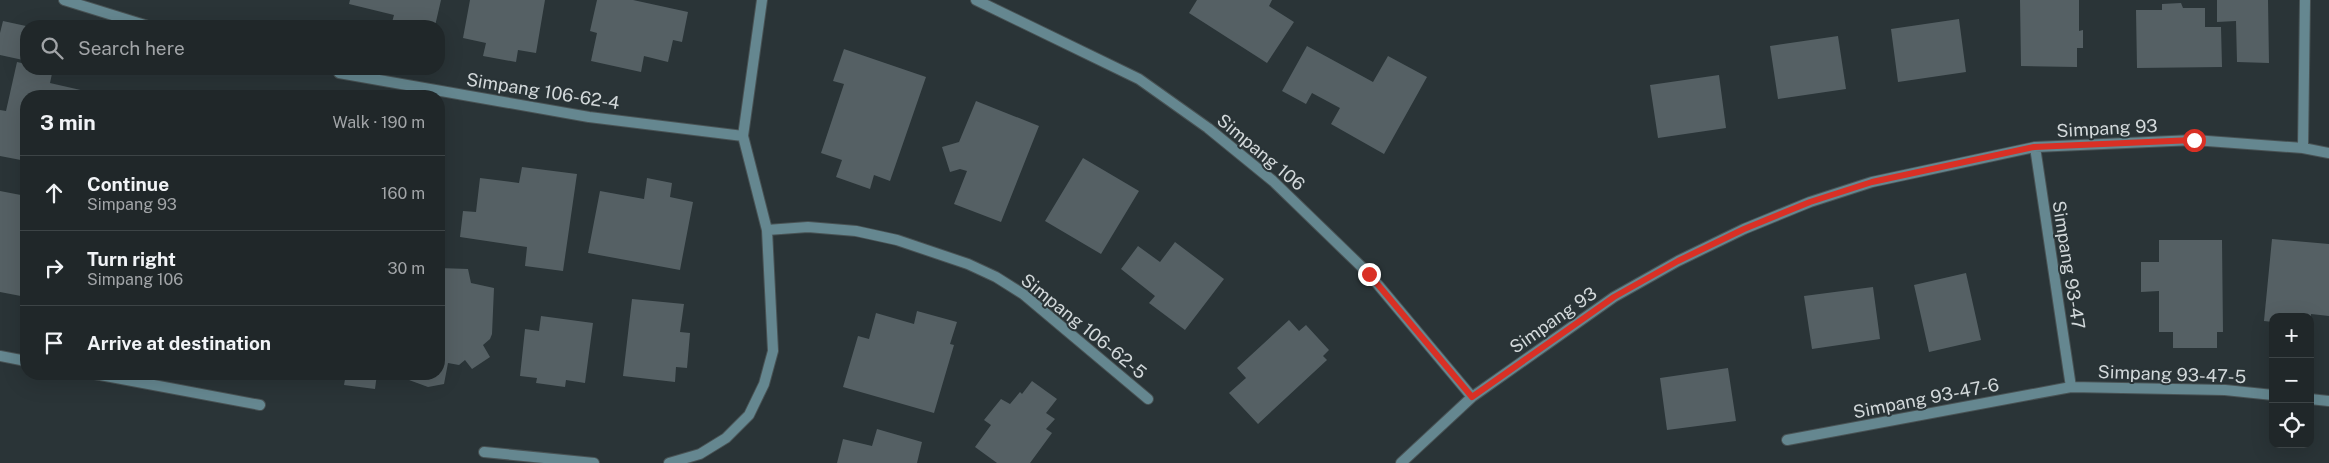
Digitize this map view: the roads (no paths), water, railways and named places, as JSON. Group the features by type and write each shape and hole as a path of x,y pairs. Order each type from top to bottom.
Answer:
{"street":[{"path":"64,0 129,20"},
{"path":"669,463 700,454 726,438 749,415 764,384 773,351 767,230 743,136 762,0"},
{"name":"Simpang 106","path":"976,0 1139,79 1208,128 1273,181 1369,274 1472,397"},
{"path":"2303,148 2305,0"},
{"name":"Simpang 106-62-4","path":"350,75 436,90"},
{"name":"Simpang 106-62-4","path":"445,92 589,117 743,136"},
{"name":"Simpang 93","path":"1401,463 1472,397 1614,297 1678,261 1744,229 1810,202 1872,182 2034,147 2194,140 2303,148 2329,153"},
{"name":"Simpang 93-47","path":"2034,147 2071,387"},
{"name":"Simpang 106-62-5","path":"767,230 808,227 856,231 898,240 968,264 996,277 1023,294 1148,399"},
{"path":"0,356 20,360"},
{"path":"127,380 260,405"},
{"name":"Simpang 93-47-5","path":"2071,387 2225,390 2269,395"},
{"name":"Simpang 93-47-6","path":"1787,440 2071,387"},
{"path":"2314,399 2329,401"},
{"path":"484,452 594,463"}]}
